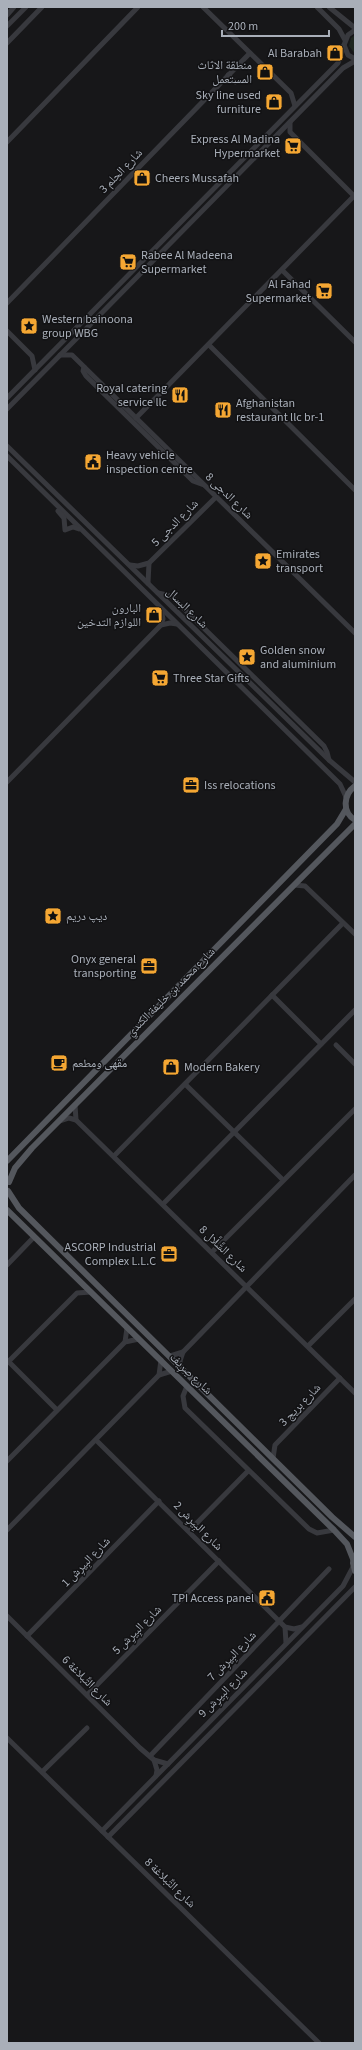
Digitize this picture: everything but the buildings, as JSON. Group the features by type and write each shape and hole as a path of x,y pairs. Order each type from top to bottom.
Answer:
{"main road":[{"path":"355,786 346,797 346,809 355,820"},
{"name":"شارع محمد بن خليفة الكندي","path":"7,1161 337,824 346,809"},
{"name":"شارع محمد بن خليفة الكندي","path":"8,1180 22,1159 291,886 355,824"},
{"path":"8,1180 8,1192"},
{"name":"شارع صِرِيف","path":"8,1192 19,1208 262,1446 332,1517 355,1536"},
{"name":"شارع صِرِيف","path":"7,1210 334,1530 354,1556"},
{"path":"354,1556 354,1569"}],"street":[{"path":"7,14 14,7"},
{"path":"7,26 26,7"},
{"path":"7,43 42,7"},
{"path":"7,142 138,7"},
{"path":"203,7 291,93 295,106"},
{"path":"7,409 343,68 355,60 348,55 345,42 339,29 317,7"},
{"path":"7,398 338,62 348,35 355,29 330,8"},
{"name":"شارع الحِلم 3","path":"7,303 250,53"},
{"path":"228,76 235,82"},
{"path":"291,93 305,96"},
{"path":"136,418 355,197 290,132 290,122"},
{"path":"278,134 290,132"},
{"path":"282,270 355,342"},
{"path":"7,331 32,356 35,370"},
{"path":"60,355 72,355 72,343"},
{"path":"209,345 355,490"},
{"name":"شارع الدجى 8","path":"72,355 355,634"},
{"path":"32,356 46,358"},
{"path":"84,367 83,373 86,376 193,481 204,485"},
{"name":"شارع البسال","path":"7,446 329,760 355,782"},
{"name":"شارع البسال","path":"7,456 340,784 346,797"},
{"name":"شارع الدجى 5","path":"130,566 138,566 149,563 216,497"},
{"path":"53,502 56,509 64,518 65,530 73,527 84,532"},
{"name":"شارع الدجى 5","path":"148,583 149,563"},
{"path":"7,782 161,625 163,619 161,608"},
{"path":"161,625 170,623 177,624"},
{"path":"304,873 305,886 355,934"},
{"path":"291,886 305,886"},
{"path":"114,1156 343,923"},
{"path":"272,996 321,1044"},
{"path":"163,1204 355,1010"},
{"path":"336,1045 355,1064"},
{"path":"185,1084 283,1180"},
{"path":"60,1121 69,1118 76,1120 75,1105"},
{"path":"212,1252 355,1108"},
{"name":"شارع الشَّلَّال 8","path":"76,1120 355,1393"},
{"path":"181,1367 180,1360 183,1352 355,1174"},
{"path":"7,1265 34,1237"},
{"path":"77,1293 78,1279"},
{"path":"57,1410 8,1361 77,1293 91,1292"},
{"path":"308,1346 355,1299"},
{"path":"125,1342 127,1328"},
{"path":"7,1461 125,1342 139,1339"},
{"path":"170,1356 183,1352"},
{"path":"159,1375 161,1360"},
{"path":"7,1530 159,1375 172,1371"},
{"name":"شارع بريج 3","path":"275,1445 340,1378"},
{"path":"187,1386 183,1396 185,1408 248,1471 309,1529 317,1533 334,1530"},
{"name":"شارع البِيرِش 2","path":"96,1440 285,1626"},
{"path":"262,1446 275,1445 273,1458"},
{"path":"189,1531 248,1471"},
{"name":"شارع البِيرِش 1","path":"27,1636 159,1501"},
{"name":"شارع البِيرِش 5","path":"87,1695 219,1561"},
{"name":"شارع البِيرِش 7","path":"152,1758 329,1569"},
{"name":"شارع البِيرِش 9","path":"102,1831 342,1586 354,1569"},
{"name":"شارع البِيرِش 9","path":"108,1837 355,1588"},
{"name":"شارع التِّبلاغة 6","path":"7,1616 152,1758 168,1764"},
{"path":"286,1643 285,1626 294,1629 303,1626"},
{"path":"42,1772 87,1728"},
{"name":"شارع التِّبلاغة 8","path":"7,1738 319,2043"},
{"path":"152,1758 156,1766 156,1776"}],"shaded area":[{"path":"355,35 355,54 349,46 351,38"}],"place":[{"name":"Al Barabah","path":"335,53"},
{"name":"منطقة الاثاث المستعمل","path":"265,72"},
{"name":"Sky line used furniture","path":"274,102"},
{"name":"Express Al Madina Hypermarket","path":"293,146"},
{"name":"Cheers Mussafah","path":"142,178"},
{"name":"Rabee Al Madeena Supermarket","path":"128,262"},
{"name":"Al Fahad Supermarket","path":"324,291"},
{"name":"Western bainoona group WBG","path":"29,326"},
{"name":"Royal catering service llc","path":"180,395"},
{"name":"Afghanistan restaurant llc br-1","path":"223,410"},
{"name":"Heavy vehicle inspection centre","path":"93,462"},
{"name":"Emirates transport","path":"263,561"},
{"name":"البارون اللوازم التدخين","path":"154,615"},
{"name":"Golden snow and aluminium","path":"247,657"},
{"name":"Three Star Gifts","path":"160,678"},
{"name":"Iss relocations","path":"191,785"},
{"name":"دیپ دریم","path":"53,916"},
{"name":"Onyx general transporting","path":"149,966"},
{"name":"مقهى ومطعم","path":"59,1063"},
{"name":"Modern Bakery","path":"171,1067"},
{"name":"ASCORP Industrial Complex L.L.C","path":"169,1254"},
{"name":"TPI Access panel","path":"267,1598"}]}
